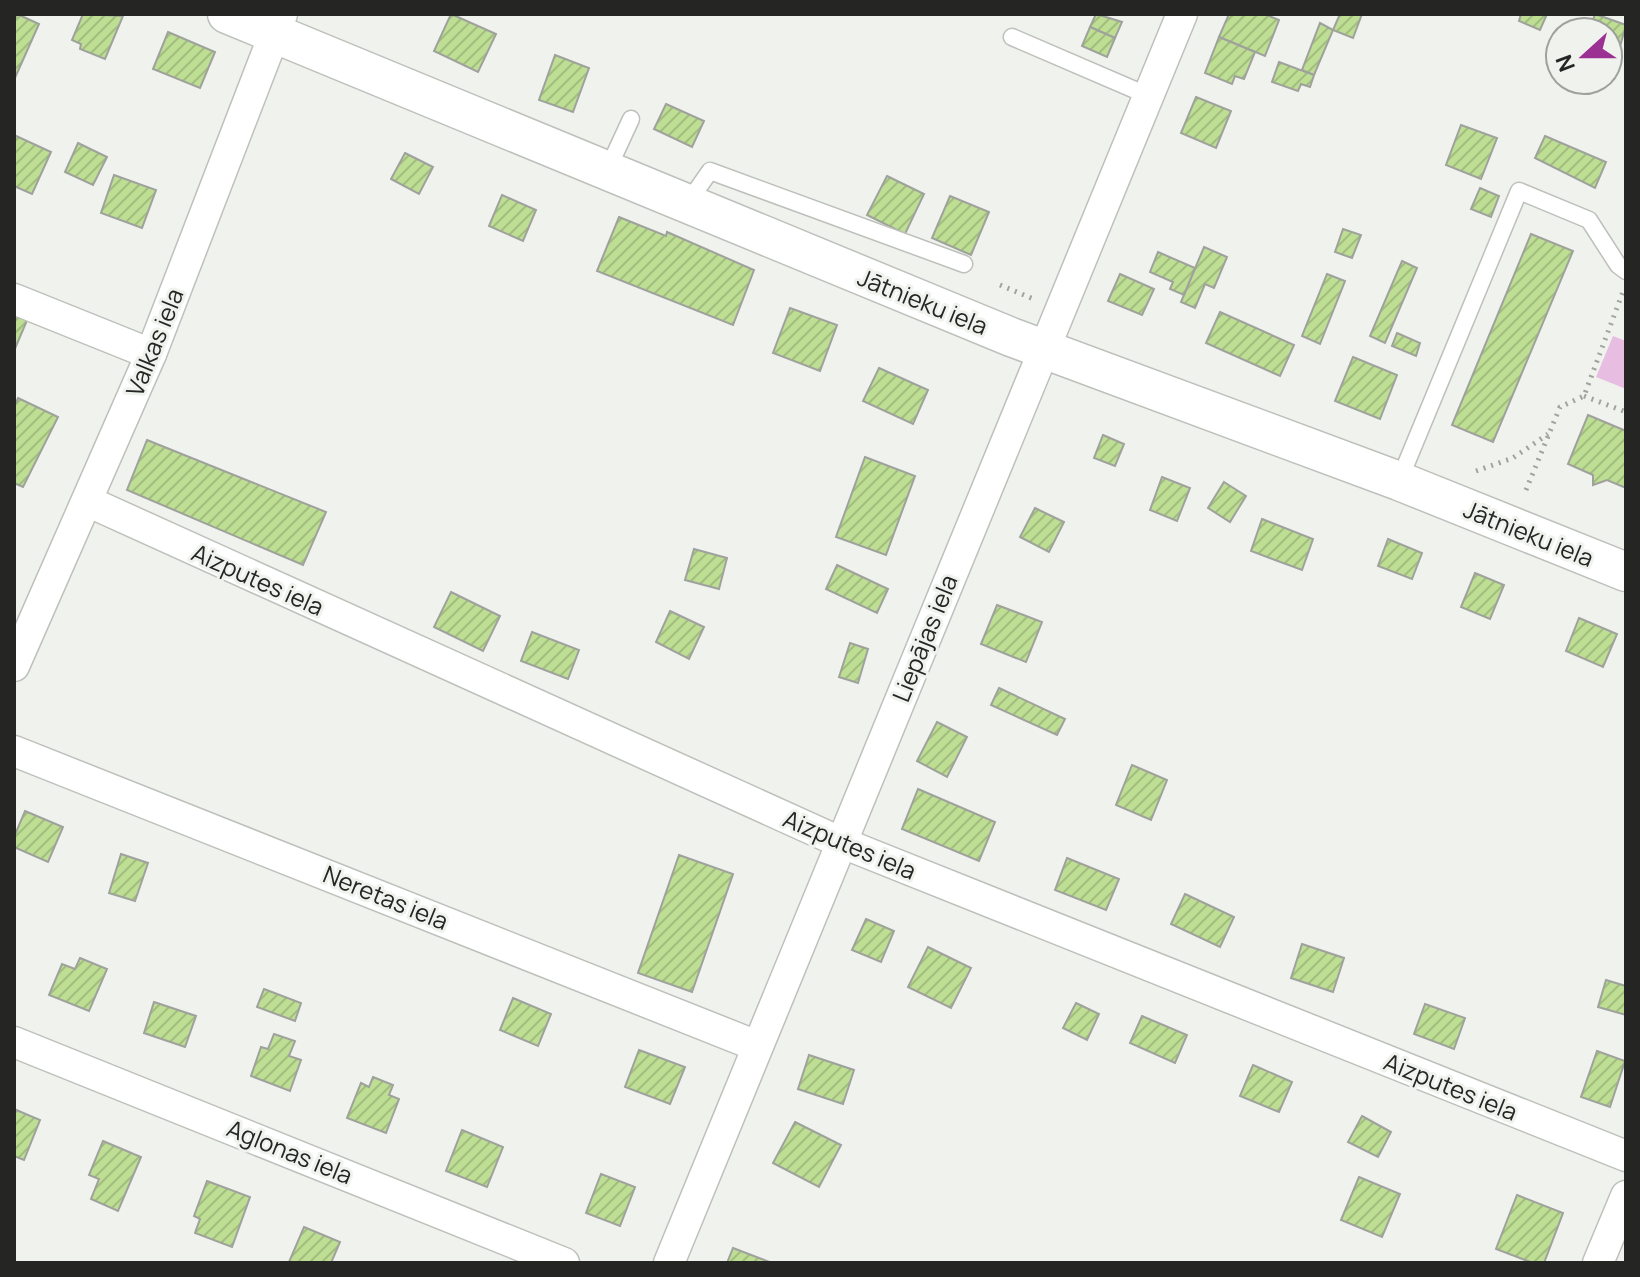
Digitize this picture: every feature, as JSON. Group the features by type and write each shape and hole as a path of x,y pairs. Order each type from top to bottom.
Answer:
{"street":[{"name":"Jātnieku iela","path":"227,14 278,24 607,171 1043,349 1399,481 1626,572"},
{"name":"Liepājas iela","path":"669,1263 1182,14"},
{"name":"Valkas iela","path":"14,666 151,354 278,24"},
{"path":"14,299 151,354"},
{"name":"Aizputes iela","path":"87,501 840,842 1626,1156"},
{"name":"Neretas iela","path":"14,751 757,1046"},
{"name":"Aglonas iela","path":"14,1042 564,1263"},
{"path":"1598,1263 1626,1196"}],"lane":[{"path":"1012,37 1149,96"},
{"path":"607,171 631,119"},
{"path":"687,204 710,171 964,264"},
{"path":"1399,481 1519,191 1589,220 1618,265 1626,271"}],"path":[{"path":"1526,490 1560,407 1584,396 1626,284"},
{"path":"1000,285 1036,301"},
{"path":"1584,396 1626,412"},
{"path":"1476,471 1513,458 1548,434"}],"shaded area":[{"path":"1613,336 1626,341 1626,389 1596,377"}],"building":[{"path":"17,14 39,24 14,80 14,22"},
{"path":"83,14 123,16 105,59 80,49 81,44 72,40"},
{"path":"451,14 496,34 478,72 434,51"},
{"path":"1096,14 1122,22 1115,38 1090,27"},
{"path":"1229,14 1264,14 1279,20 1265,56 1219,37"},
{"path":"1340,14 1362,14 1353,38 1333,30"},
{"path":"1521,14 1547,14 1540,30 1519,21"},
{"path":"1320,23 1333,30 1314,75 1302,70"},
{"path":"1090,27 1115,38 1107,57 1082,46"},
{"path":"168,32 215,52 200,88 153,69"},
{"path":"1219,37 1255,52 1244,79 1235,76 1232,84 1205,73"},
{"path":"555,55 589,68 573,112 539,100"},
{"path":"1279,62 1314,75 1310,87 1301,84 1298,91 1272,82"},
{"path":"1196,97 1231,111 1216,148 1181,133"},
{"path":"666,104 704,121 692,147 654,129"},
{"path":"1461,125 1497,138 1481,179 1446,165"},
{"path":"14,135 51,152 32,194 14,186"},
{"path":"1545,136 1606,162 1595,188 1535,158"},
{"path":"78,143 107,157 93,185 65,172"},
{"path":"405,153 433,167 419,194 391,179"},
{"path":"114,175 156,190 142,228 101,213"},
{"path":"887,176 924,194 905,234 867,215"},
{"path":"1480,188 1499,196 1491,217 1471,209"},
{"path":"502,195 536,210 523,241 489,226"},
{"path":"950,196 989,212 971,255 932,238"},
{"path":"619,217 666,236 667,232 754,270 733,325 597,271"},
{"path":"1343,229 1361,235 1352,258 1335,252"},
{"path":"1531,234 1573,251 1493,442 1452,425"},
{"path":"1204,247 1227,257 1214,288 1205,284 1195,308 1181,302"},
{"path":"1158,252 1195,268 1184,295 1170,289 1173,282 1150,272"},
{"path":"1402,261 1417,268 1385,343 1370,336"},
{"path":"1120,274 1154,289 1142,315 1108,301"},
{"path":"1327,274 1345,281 1320,344 1302,336"},
{"path":"790,308 837,325 820,371 773,353"},
{"path":"14,311 28,318 14,351"},
{"path":"1220,312 1294,345 1280,376 1206,343"},
{"path":"1397,333 1420,343 1416,356 1392,346"},
{"path":"1353,357 1397,375 1380,419 1335,401"},
{"path":"879,368 928,390 913,424 863,401"},
{"path":"18,398 58,417 23,487 14,483 14,407"},
{"path":"1588,415 1626,431 1626,488 1607,480 1593,485 1593,475 1568,464"},
{"path":"1103,435 1124,444 1115,466 1094,458"},
{"path":"147,440 326,512 303,565 127,490"},
{"path":"865,457 915,476 886,555 836,537"},
{"path":"1162,477 1190,488 1177,521 1150,510"},
{"path":"1224,482 1246,496 1230,522 1208,508"},
{"path":"1035,508 1064,522 1049,552 1020,537"},
{"path":"1262,519 1313,539 1302,570 1251,551"},
{"path":"1388,539 1422,553 1412,579 1378,566"},
{"path":"694,549 727,558 719,589 685,580"},
{"path":"837,565 888,589 877,613 826,589"},
{"path":"1475,573 1504,585 1490,619 1461,607"},
{"path":"451,592 500,616 483,651 434,627"},
{"path":"997,605 1042,622 1026,662 981,644"},
{"path":"670,611 704,627 689,659 656,642"},
{"path":"1579,618 1617,634 1603,667 1566,651"},
{"path":"532,632 579,650 568,679 521,661"},
{"path":"850,643 868,649 858,683 839,677"},
{"path":"999,688 1065,719 1057,735 991,705"},
{"path":"937,722 967,737 947,777 917,761"},
{"path":"1132,765 1167,780 1151,820 1116,805"},
{"path":"918,789 995,822 979,861 902,829"},
{"path":"25,811 63,827 48,862 14,847 14,837"},
{"path":"121,854 148,863 135,901 109,893"},
{"path":"679,855 733,874 692,992 638,973"},
{"path":"1067,858 1119,879 1106,910 1055,890"},
{"path":"1185,894 1234,917 1220,947 1171,924"},
{"path":"866,919 894,931 881,962 852,950"},
{"path":"1302,944 1344,958 1333,992 1291,978"},
{"path":"928,947 971,968 951,1008 908,987"},
{"path":"80,958 107,969 89,1011 49,995 62,964 75,969"},
{"path":"1606,980 1626,986 1626,1015 1598,1007"},
{"path":"264,989 301,1003 295,1021 257,1007"},
{"path":"513,998 551,1014 538,1046 500,1030"},
{"path":"154,1002 196,1016 185,1047 144,1033"},
{"path":"1076,1003 1099,1014 1087,1040 1063,1028"},
{"path":"1425,1004 1465,1018 1454,1049 1414,1034"},
{"path":"1142,1016 1187,1035 1175,1063 1130,1043"},
{"path":"274,1034 295,1041 289,1056 301,1060 290,1091 251,1076 261,1047 268,1049"},
{"path":"639,1050 685,1067 670,1104 625,1087"},
{"path":"1597,1051 1625,1061 1610,1107 1581,1097"},
{"path":"809,1055 854,1070 843,1104 798,1089"},
{"path":"1253,1065 1292,1082 1279,1112 1240,1096"},
{"path":"373,1077 393,1085 389,1095 399,1099 386,1133 347,1118 361,1083 369,1087"},
{"path":"14,1109 40,1120 24,1160 14,1156"},
{"path":"1362,1116 1391,1132 1378,1157 1348,1142"},
{"path":"795,1122 841,1145 819,1187 773,1163"},
{"path":"462,1130 503,1147 487,1187 446,1171"},
{"path":"103,1141 141,1157 118,1211 91,1199 99,1179 89,1175"},
{"path":"601,1174 635,1187 620,1226 586,1213"},
{"path":"1359,1177 1400,1194 1382,1237 1341,1220"},
{"path":"207,1181 250,1197 232,1247 195,1233 200,1219 194,1216"},
{"path":"1517,1195 1563,1213 1544,1263 1533,1263 1496,1249"},
{"path":"304,1227 340,1242 331,1263 289,1262"},
{"path":"733,1248 772,1263 727,1263"}]}
